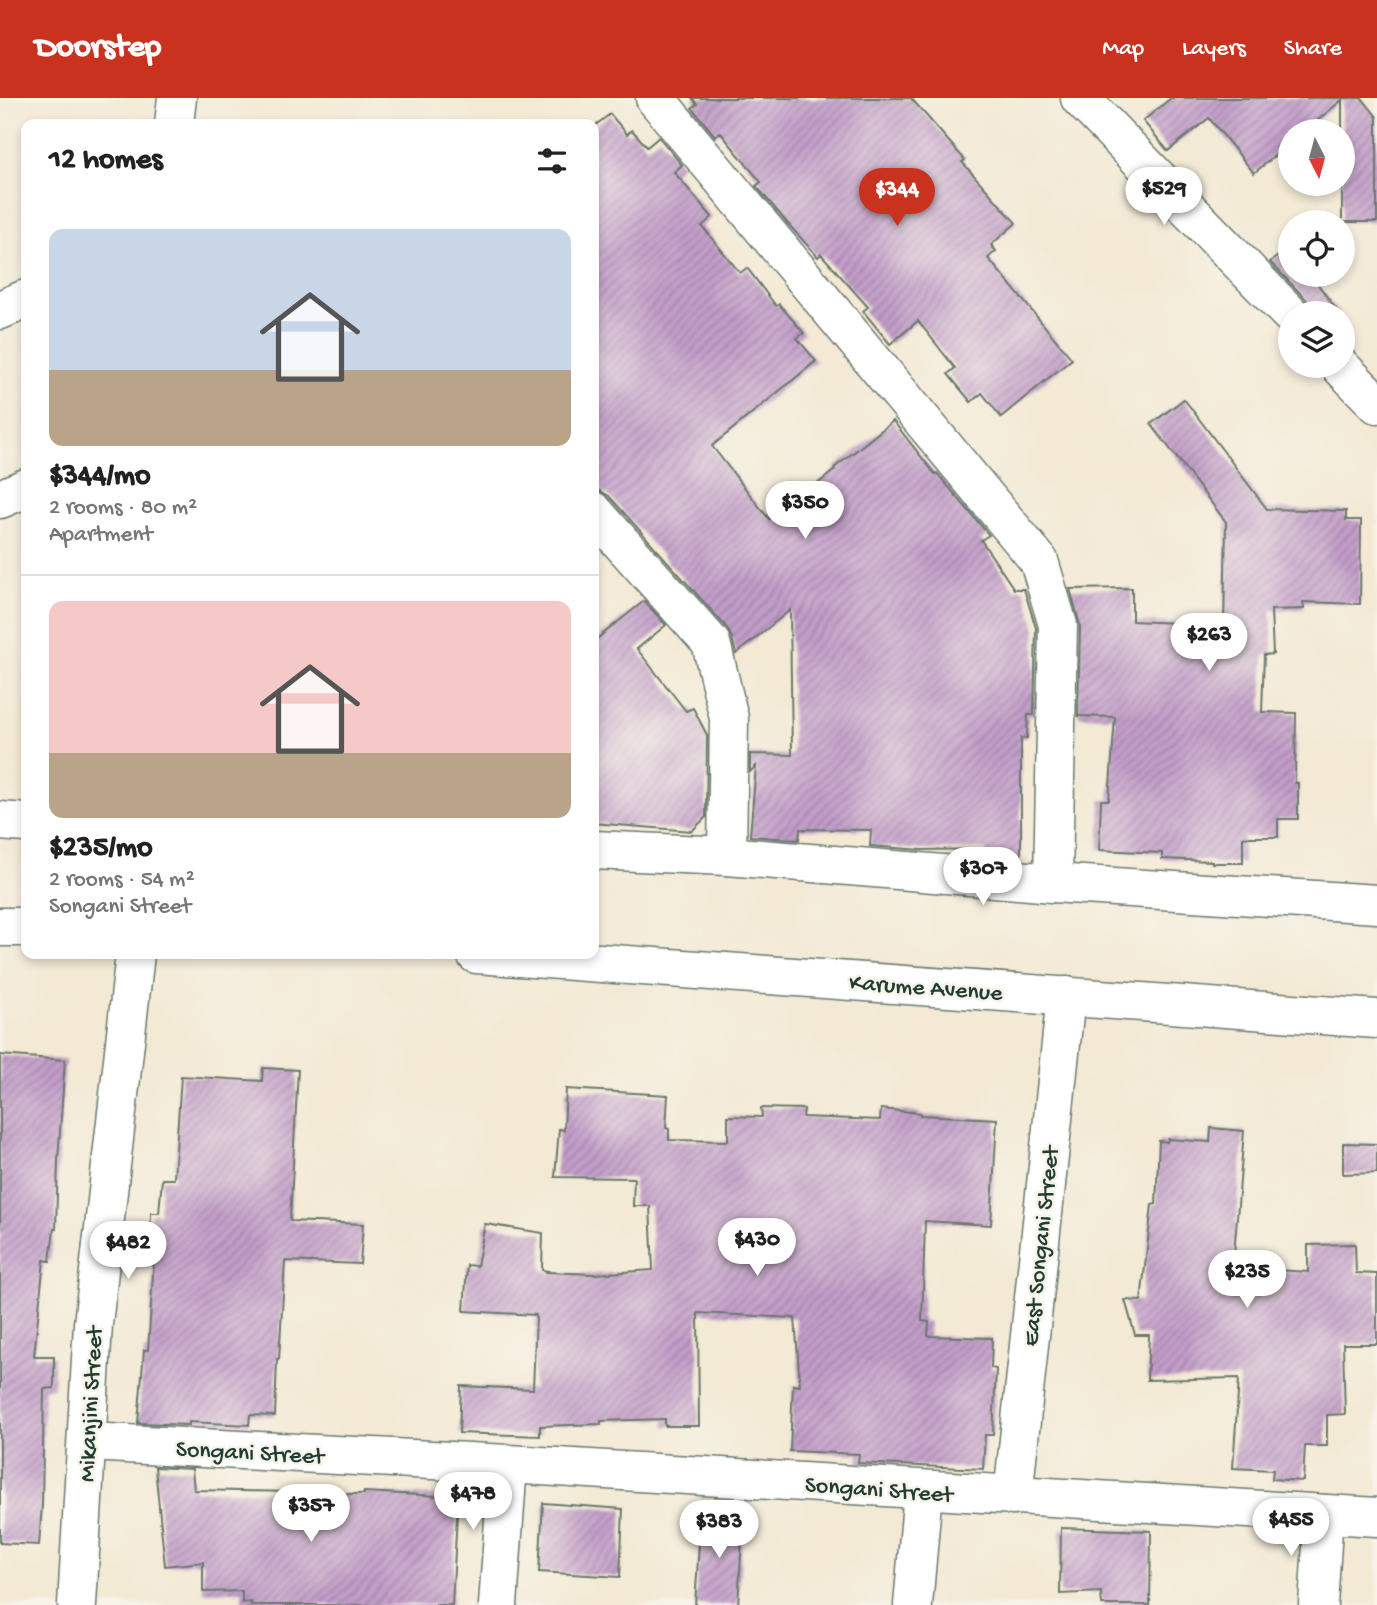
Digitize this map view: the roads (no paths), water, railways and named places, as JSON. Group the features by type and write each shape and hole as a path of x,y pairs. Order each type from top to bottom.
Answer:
{"street":[{"path":"175,119 177,98"},
{"path":"655,98 1039,561 1058,625 1053,883"},
{"path":"1080,98 1278,302"},
{"path":"0,310 21,301"},
{"path":"1352,378 1377,404"},
{"path":"0,499 21,490"},
{"path":"599,518 711,643 729,718 727,856"},
{"path":"0,821 21,822"},
{"path":"599,850 727,856 1053,883 1377,904"},
{"path":"0,927 21,927"},
{"name":"Mikanjini Street","path":"78,1605 93,1324 134,959"},
{"name":"Karume Avenue","path":"546,959 1377,1019"},
{"name":"East Songani Street","path":"1013,1496 1066,996"},
{"name":"Songani Street","path":"88,1442 508,1464 1377,1517"},
{"path":"498,1605 508,1464"},
{"path":"913,1605 923,1491"},
{"path":"1318,1605 1324,1514"}]}
